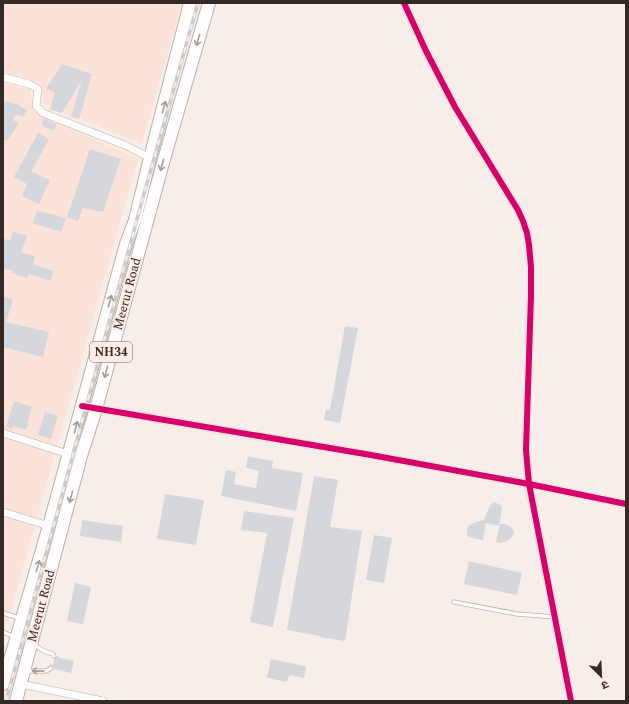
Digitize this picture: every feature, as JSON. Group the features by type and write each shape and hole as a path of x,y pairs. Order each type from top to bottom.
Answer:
{"highway":[{"name":"Meerut Road","path":"3,684 49,526 126,244 135,220 190,3"},
{"name":"Meerut Road","path":"16,701 79,464 96,409 163,163 209,3"},
{"path":"30,590 45,594"}],"street":[{"path":"404,3 454,107 518,210 527,233 531,267 526,450 529,484 571,701"},
{"path":"3,77 29,84 38,89 36,106 43,113 127,146 150,158"},
{"path":"82,406 371,455 529,484 626,504"},
{"path":"3,433 68,454"},
{"path":"3,512 49,526"},
{"path":"21,684 102,701"}],"lane":[{"path":"454,602 517,614 555,618"},
{"path":"3,614 22,619"},
{"path":"3,632 16,638"},
{"path":"32,643 44,651 53,654 54,656"},
{"path":"24,671 46,671 50,670 51,668"}],"shaded area":[{"path":"3,3 182,3 142,144 43,104 41,83 3,73"},
{"path":"3,82 30,89 33,111 138,159 3,639"}],"building":[{"path":"62,64 92,74 79,119 71,117 81,84 80,83 62,113 50,110 55,92 46,89"},
{"path":"5,101 20,105 19,106 27,110 23,117 16,114 13,120 19,123 7,141 3,140 3,104"},
{"path":"44,119 57,124 53,131 41,125"},
{"path":"38,133 49,139 31,172 50,180 39,204 22,196 27,184 14,177"},
{"path":"90,149 121,159 103,212 83,208 78,221 67,217"},
{"path":"37,211 66,218 61,232 32,223"},
{"path":"13,231 27,236 21,252 35,257 33,264 54,271 50,281 29,274 27,278 3,268 3,238 10,241"},
{"path":"3,296 13,300 6,322 49,332 43,357 3,347"},
{"path":"345,326 358,328 340,423 324,420 326,409 330,410"},
{"path":"14,401 32,407 26,430 13,426 13,429 6,427"},
{"path":"45,412 58,416 51,439 38,435"},
{"path":"248,456 273,461 272,468 303,473 296,511 221,496 226,470 236,472 234,484 256,488 259,471 246,468"},
{"path":"314,476 338,480 330,527 362,531 345,641 287,630"},
{"path":"165,494 204,500 196,545 157,539"},
{"path":"494,502 501,505 502,509 499,526 486,523 483,540 469,537 467,535 468,526 484,520 490,505"},
{"path":"244,511 294,518 273,627 250,622 267,533 241,530"},
{"path":"82,520 123,526 121,542 80,536"},
{"path":"500,524 505,524 511,527 514,532 512,537 507,541 500,543 496,542"},
{"path":"374,535 392,538 384,583 366,580"},
{"path":"469,561 522,573 517,595 464,584"},
{"path":"75,583 91,587 83,624 67,621"},
{"path":"57,657 74,661 71,673 54,669 54,659"},
{"path":"271,659 306,666 304,678 289,675 287,682 267,678"}],"railway":[{"path":"6,701 142,201 198,3"}],"cycle path":[{"path":"404,3 426,51 455,107 518,210 527,233 531,267 526,450 529,484 571,701"},
{"path":"82,406 371,455 529,484 626,504"}]}
